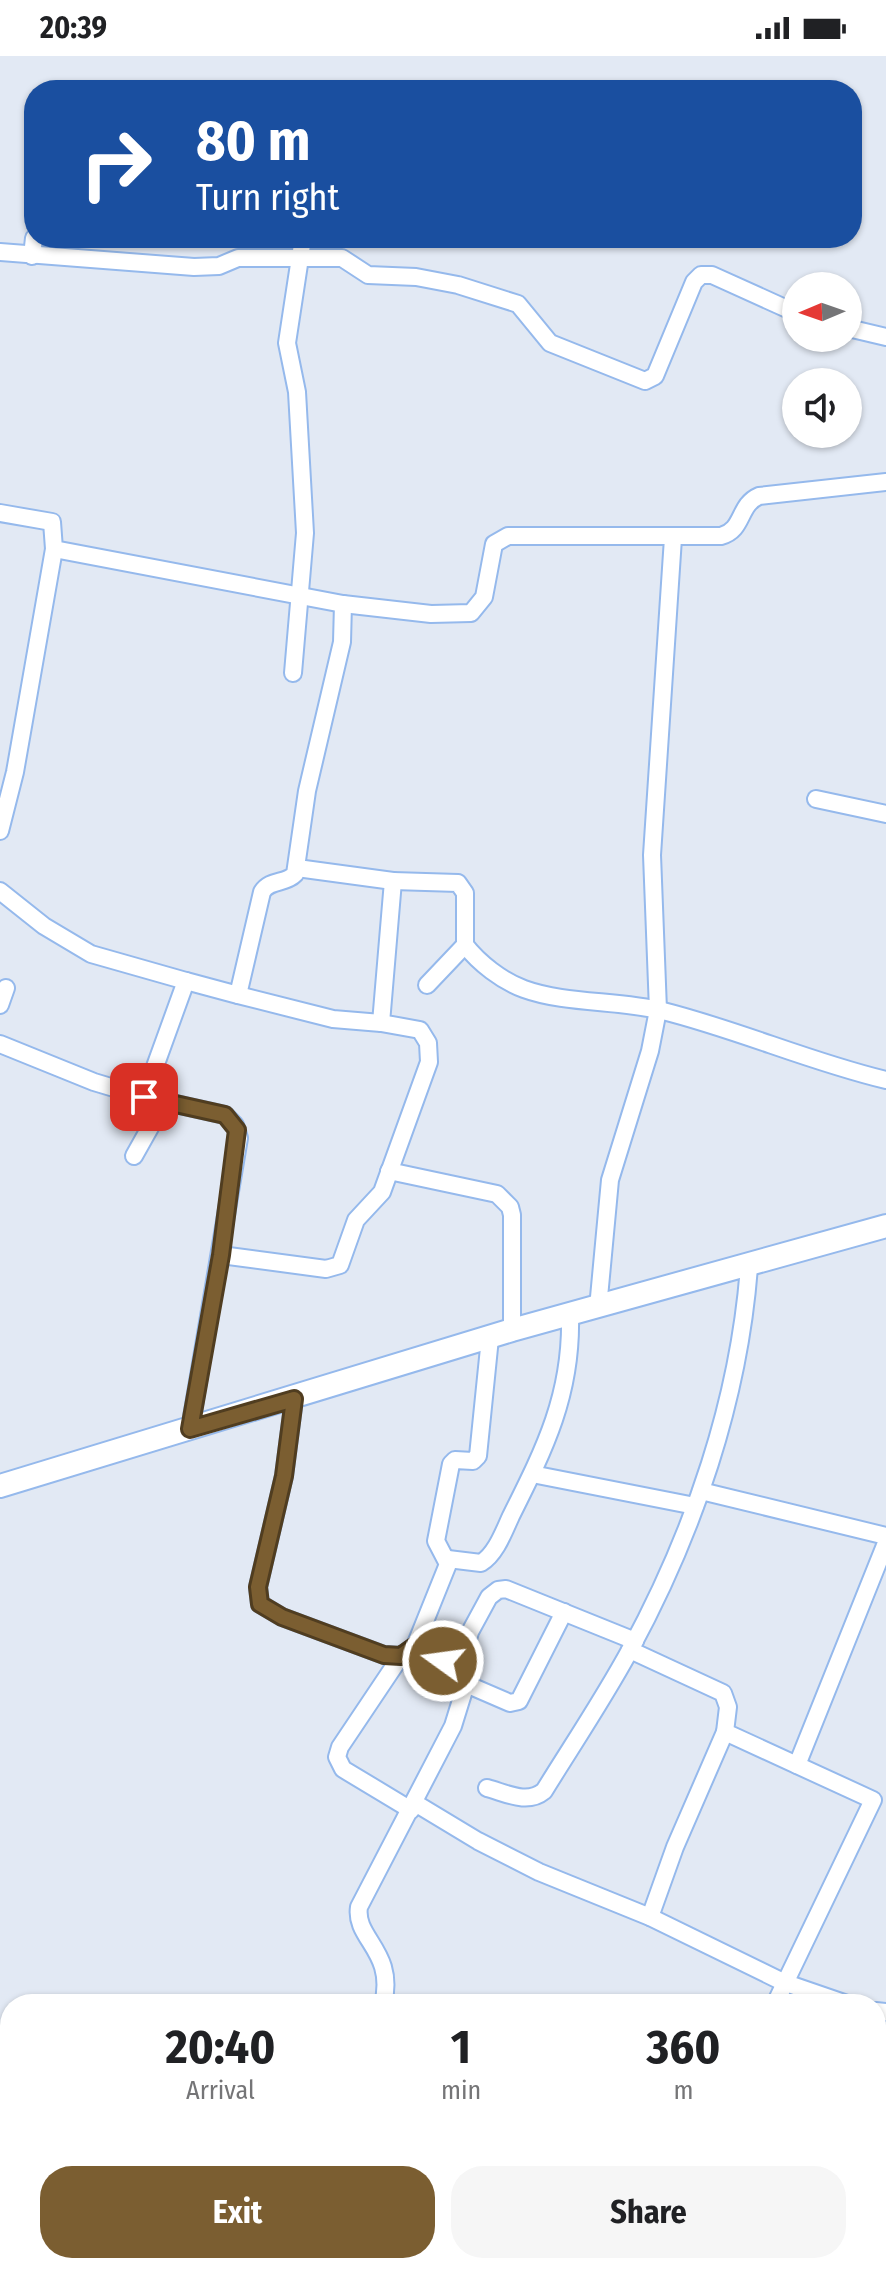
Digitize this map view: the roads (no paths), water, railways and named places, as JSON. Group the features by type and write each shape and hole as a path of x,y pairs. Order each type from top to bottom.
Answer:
{"street":[{"path":"32,256 33,248"},
{"path":"293,673 305,533 297,392 287,352 302,248"},
{"path":"0,252 194,267 219,266 238,258 342,258 368,275 439,281 518,304 550,343 645,381 655,376 694,282 701,275 712,275 782,307"},
{"path":"862,331 886,337"},
{"path":"54,549 230,585 343,604 431,614 471,613 484,597 494,544 508,536 620,533 673,538 731,533 738,527 748,503 759,496 886,482"},
{"path":"0,513 49,520 55,529 15,772 0,831"},
{"path":"598,1308 610,1180 650,1051 658,1010 652,855 673,538"},
{"path":"238,995 262,892 269,885 291,879 297,868 307,791 342,642 343,604"},
{"path":"816,799 886,814"},
{"path":"297,868 393,881 458,883 465,893 465,945 427,985"},
{"path":"381,1023 393,881"},
{"path":"0,891 44,926 91,954 333,1019 420,1030 430,1052 382,1192 356,1220 342,1261 336,1268 221,1255"},
{"path":"465,945 490,969 528,991 658,1010 723,1026 854,1073 886,1080"},
{"path":"134,1156 157,1115 152,1100 186,981"},
{"path":"0,1044 94,1082 152,1100 225,1115 237,1130 221,1255 190,1429"},
{"path":"389,1171 497,1194 505,1201 512,1215 512,1330"},
{"path":"0,1486 294,1399 512,1330 749,1267 886,1226"},
{"path":"487,1788 529,1798 544,1791 632,1646 698,1498 736,1371 744,1333 749,1267"},
{"path":"490,1338 478,1456 473,1461 452,1462 437,1545 448,1559 467,1563 486,1560 554,1428 569,1368 570,1316"},
{"path":"294,1399 284,1476 258,1587 260,1604 282,1617 384,1655 408,1651 464,1676 510,1703 519,1701 564,1612"},
{"path":"532,1474 698,1498 886,1536"},
{"path":"797,1765 886,1543"},
{"path":"448,1559 408,1651 340,1747 337,1757 343,1769 539,1872 650,1917 783,1982 818,1994"},
{"path":"383,1994 384,1964 358,1913 363,1893 413,1806 453,1726 470,1632 489,1597 498,1590 506,1589 564,1612 723,1693 728,1707 725,1732 675,1847 650,1917"},
{"path":"725,1732 880,1802 779,1994"}]}
